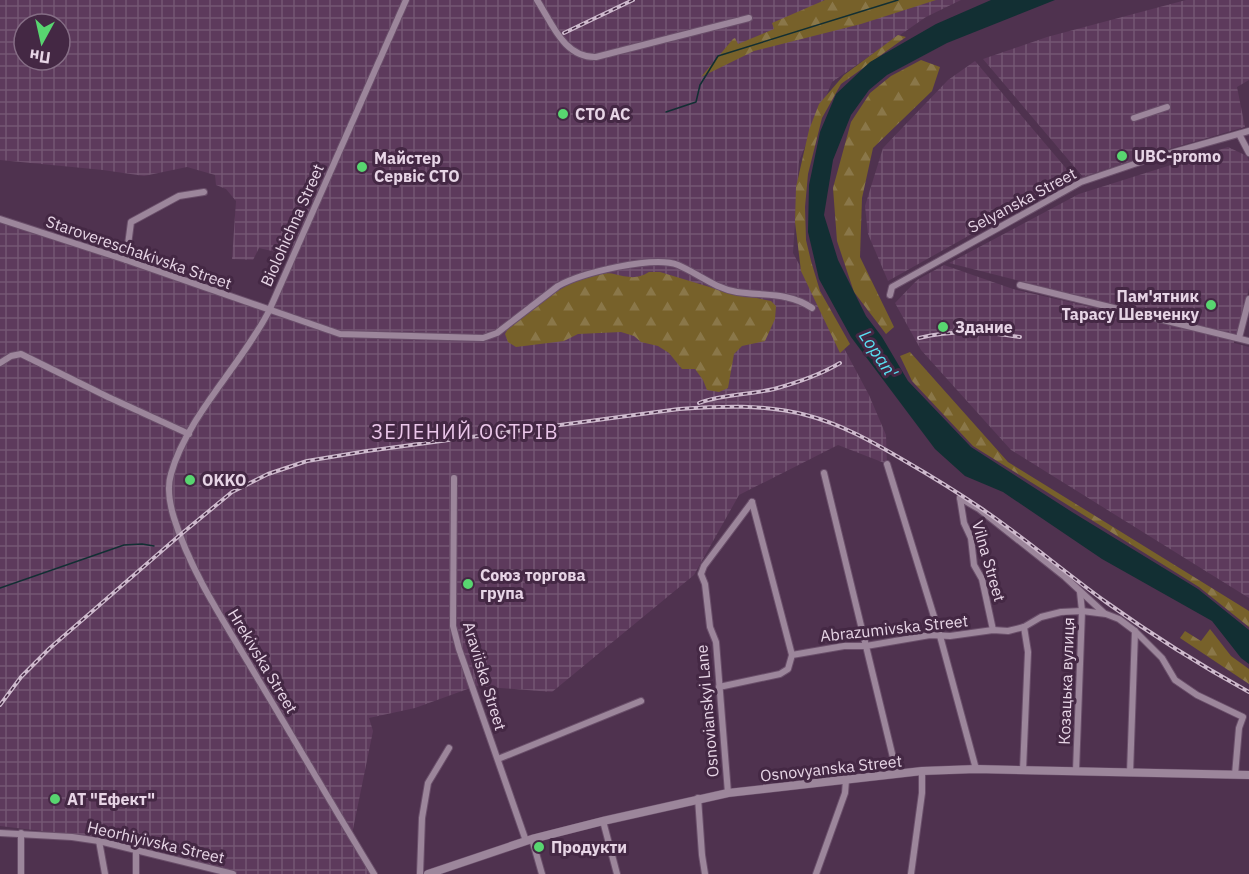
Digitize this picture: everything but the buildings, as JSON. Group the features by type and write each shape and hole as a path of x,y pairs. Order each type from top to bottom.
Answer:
{"street":[{"name":"Biolohichna Street","path":"181,449 198,419 258,332 269,311 406,0"},
{"path":"537,0 564,44 574,52 587,57 596,57 748,18"},
{"path":"1134,118 1167,107"},
{"name":"Selyanska Street","path":"890,295 892,286 1080,182 1146,160 1249,131"},
{"path":"1239,134 1249,153"},
{"path":"126,260 131,222 179,196 204,192"},
{"name":"Starovereschakivska Street","path":"0,219 340,334 483,338 497,333 569,280 581,275 654,261 678,265 721,288 736,292 788,296 812,308"},
{"path":"1020,285 1249,341"},
{"path":"1239,338 1249,299"},
{"path":"0,363 11,356 21,354 189,434"},
{"name":"Hrekivska Street","path":"181,449 171,472 169,489 173,516 182,539 208,594 374,874"},
{"path":"887,464 940,636 976,769"},
{"path":"824,473 897,774"},
{"name":"Araviiska Street","path":"454,478 453,626 498,759 542,874"},
{"name":"Vilna Street","path":"993,630 982,579 974,565 971,538 964,523 960,498 979,509 1080,591"},
{"name":"Osnovianskyi Lane","path":"728,793 716,642 710,627 702,569 752,502 792,655"},
{"path":"1080,591 1106,614 1119,619 1135,630 1162,658 1175,680 1197,695 1243,717 1239,728 1235,775"},
{"name":"Козацька вулиця","path":"1076,771 1082,611 1080,591"},
{"name":"Abrazumivska Street","path":"792,655 922,636 993,630 1008,631 1024,627 1041,617 1061,612 1082,611 1106,614"},
{"path":"1023,770 1028,652 1024,627"},
{"path":"1130,772 1135,630"},
{"path":"719,687 780,674 792,663 792,655"},
{"path":"498,759 641,701"},
{"path":"420,874 422,818 428,783 449,748"},
{"name":"Osnovyanska Street","path":"428,874 529,840 603,820 728,793 922,771 976,769 1249,775"},
{"path":"911,874 922,793 922,771"},
{"path":"816,874 845,793 846,780"},
{"name":"Osnovianskyi Lane","path":"698,798 705,874"},
{"path":"603,820 617,874"},
{"path":"21,833 21,874"},
{"name":"Heorhiyivska Street","path":"0,834 21,833 99,841 233,874"},
{"path":"99,841 105,874"},
{"path":"136,850 136,874"}],"shaded area":[{"path":"0,0 961,0 926,17 832,82 799,161 793,253 869,395 886,435 887,464 838,445 739,495 694,575 552,692 476,686 415,708 369,718 373,731 351,839 370,874 233,874 99,838 0,826 0,220 269,311 293,256 259,248 253,260 232,259 236,201 226,189 216,185 215,175 187,167 144,176 0,160"},
{"path":"1186,0 1249,0 1249,80 1237,87 1245,127 1083,177 983,59 1047,37"},
{"path":"975,61 1070,173 986,226 888,281 868,234 865,206 883,148 948,80"},
{"path":"1228,147 1247,156 1249,161 1249,288 1238,336 949,263 1079,194"},
{"path":"944,265 1013,289 1234,340 1234,343 1249,347 1249,598 1011,450 921,350 895,303 917,280"}],"green space":[{"path":"825,0 936,0 861,24 754,51 701,77 733,39 735,38 738,44 774,29 772,23"},
{"path":"898,35 906,37 841,84 822,118 808,174 805,207 806,240 820,291 850,344 840,353 801,271 795,222 796,187 809,130 819,104 844,75"},
{"path":"921,60 940,67 932,91 873,148 862,198 860,257 894,327 886,334 854,292 837,241 833,188 851,122 870,93 891,76"},
{"path":"649,272 660,272 726,292 771,301 776,306 775,319 765,341 742,346 734,354 728,388 719,392 707,390 695,369 682,369 669,353 658,346 641,342 634,336 621,332 578,334 564,341 516,347 508,342 505,334 509,327 546,299 577,281 601,274 611,273 632,277"},
{"path":"910,352 1008,462 1249,611 1249,627 1199,587 973,446 912,381 900,356"},
{"path":"1210,629 1231,656 1249,669 1249,684 1180,638 1185,631 1201,641"}],"water":[{"name":"Lopan'","path":"991,0 1055,0 947,43 887,75 869,90 851,115 833,160 824,215 838,260 866,316 882,337 908,381 971,447 1198,589 1249,630 1249,664 1241,658 1212,621 1102,559 1003,492 965,476 935,449 851,337 819,279 808,232 809,185 820,132 836,94 870,62 936,24"}],"waterway":[{"path":"666,112 696,102 700,85 718,56 898,0"},
{"path":"0,588 124,545 154,546"}],"railway":[{"path":"564,33 633,0"},
{"path":"919,338 969,333 1020,337"},
{"path":"699,403 782,387 816,375 840,363"},
{"path":"0,705 21,677 50,648 180,535 232,492 268,474 307,461 367,451 679,409 727,407 758,407 806,415 844,428 881,447 982,509 1090,591 1141,626 1249,692"}],"place":[{"name":"СТО АС","path":"563,114"},
{"name":"UBC-promo","path":"1122,156"},
{"name":"Майстер Сервіс СТО","path":"362,167"},
{"name":"Пам'ятник Тарасу Шевченку","path":"1211,305"},
{"name":"Здание","path":"943,327"},
{"name":"OKKO","path":"190,480"},
{"name":"Союз торгова група","path":"468,584"},
{"name":"АТ \"Ефект\"","path":"55,799"},
{"name":"Продукти","path":"539,847"}],"district":[{"name":"ЗЕЛЕНИЙ ОСТРІВ","path":"465,432"}]}
